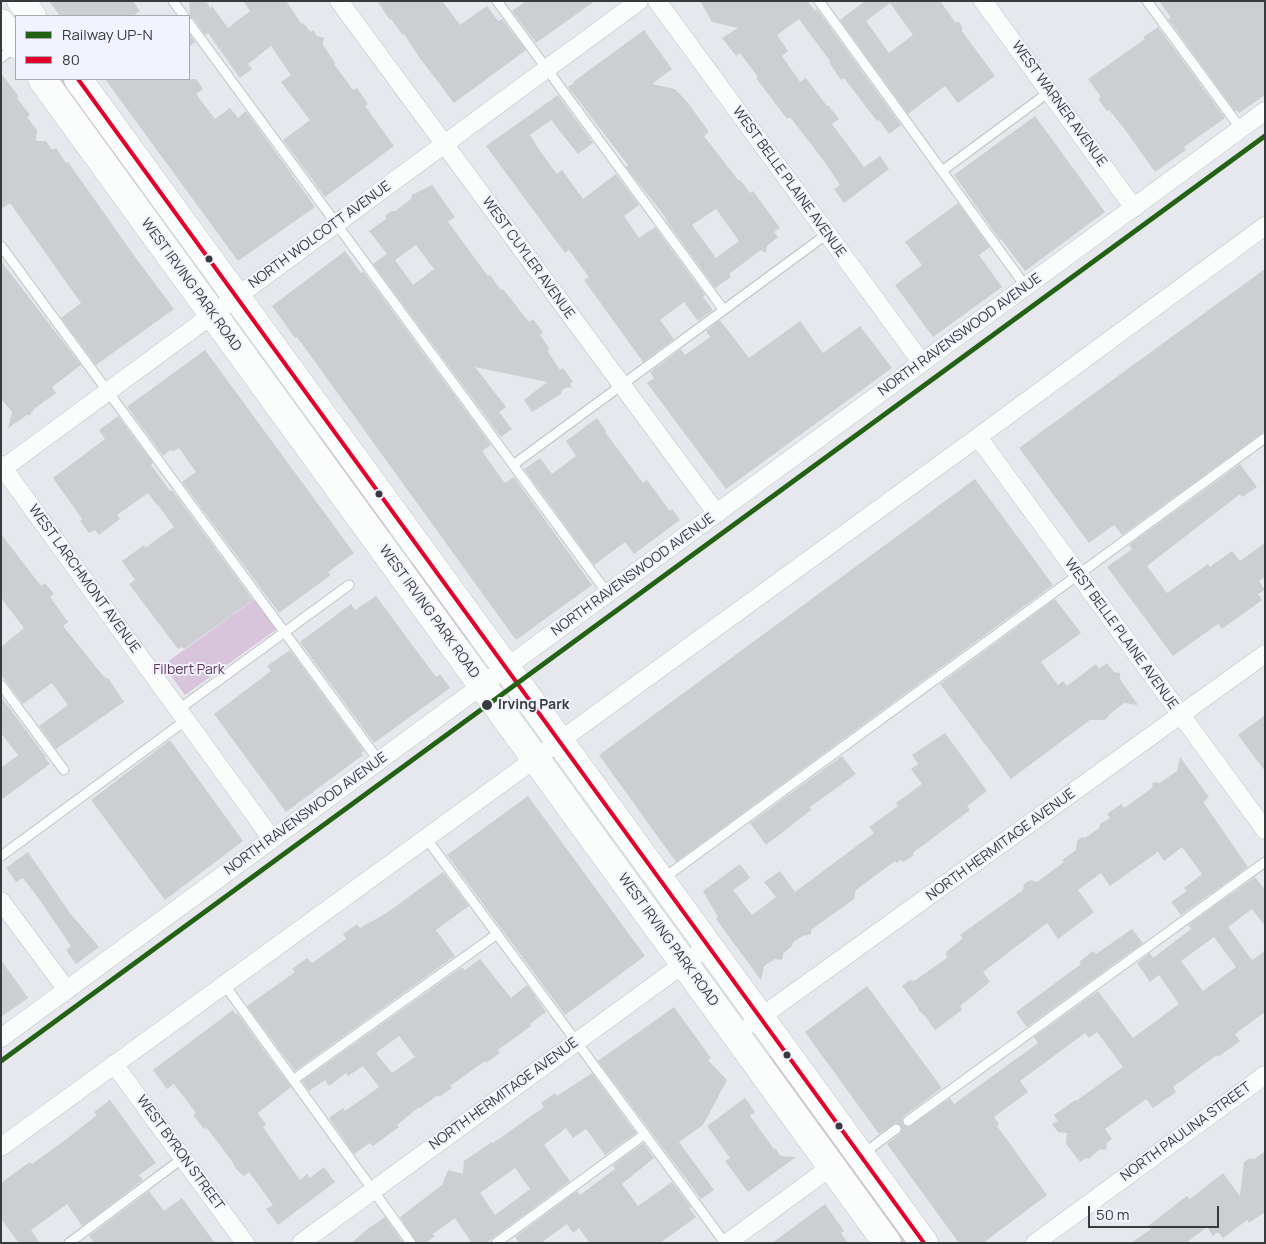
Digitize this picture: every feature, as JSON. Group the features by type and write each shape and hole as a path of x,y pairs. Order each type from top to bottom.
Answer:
{"main road":[{"path":"20,1 31,15"},
{"path":"1,23 15,44"},
{"name":"WEST IRVING PARK ROAD","path":"43,80 888,1243"},
{"name":"WEST IRVING PARK ROAD","path":"79,80 561,741 660,881 924,1243"}],"street":[{"name":"WEST CUYLER AVENUE","path":"339,1 717,514"},
{"name":"NORTH WOLCOTT AVENUE","path":"2,467 108,392 639,1"},
{"name":"WEST BELLE PLAINE AVENUE","path":"657,1 922,363"},
{"name":"WEST WARNER AVENUE","path":"983,1 1134,208"},
{"name":"NORTH RAVENSWOOD AVENUE","path":"1,1038 1265,112"},
{"path":"1,1147 561,741 1265,226"},
{"name":"WEST BELLE PLAINE AVENUE","path":"978,437 1265,830"},
{"name":"WEST LARCHMONT AVENUE","path":"2,467 272,840"},
{"name":"NORTH HERMITAGE AVENUE","path":"737,1034 1265,654"},
{"path":"1,901 67,990"},
{"name":"NORTH HERMITAGE AVENUE","path":"300,1243 708,946"},
{"name":"WEST BYRON STREET","path":"114,1064 245,1243"},
{"name":"NORTH PAULINA STREET","path":"1035,1243 1265,1074"},
{"path":"726,1243 832,1166"}],"lane":[{"path":"173,1 183,15"},
{"path":"497,1 723,309"},
{"path":"819,1 1026,287"},
{"path":"1148,1 1241,129"},
{"path":"190,23 608,594"},
{"path":"1,58 15,46"},
{"path":"942,171 1050,92"},
{"path":"513,465 827,234"},
{"path":"1,246 379,761"},
{"path":"660,881 1265,438"},
{"path":"1,856 182,715 284,632 349,585"},
{"path":"1,685 64,770"},
{"path":"426,838 726,1243"},
{"path":"908,1121 1265,862"},
{"path":"293,1080 497,934"},
{"path":"224,984 411,1243"},
{"path":"861,1156 896,1129"},
{"path":"496,1243 645,1134"},
{"path":"69,1243 183,1158"}],"green space":[{"path":"53,80 66,80 141,186 135,190"},
{"path":"320,435 329,443 392,530 384,535 314,439"},
{"path":"414,560 471,638 464,644 406,565"},
{"name":"Filbert Park","path":"255,599 277,629 185,695 163,665"},
{"path":"773,1053 911,1243 900,1243 765,1059"}],"building":[{"path":"49,1 133,1 140,11 134,15 59,15"},
{"path":"189,1 206,1 228,28 250,11 243,1 286,1 301,23 311,32 313,30 317,36 324,38 323,45 334,64 353,90 357,88 368,104 365,106 394,146 325,197 283,140 310,120 281,82 291,75 271,46 248,64 252,69 240,78 208,33 205,35 190,15"},
{"path":"377,1 442,1 460,25 487,6 498,21 502,19 526,50 454,103 404,34 390,20"},
{"path":"526,1 595,1 536,43 512,11"},
{"path":"700,1 808,1 815,11 817,9 901,125 889,134 844,78 841,80 830,61 799,19 777,35 788,51 782,56 800,82 806,78 839,119 832,124 864,167 880,156 889,169 844,203 834,189 840,185 824,161 790,117 787,119 740,53 736,56 722,38 738,28 712,22"},
{"path":"865,1 940,1 955,22 959,22 962,31 995,76 958,103 945,86 908,114 840,20","holes":["890,3 913,35 889,53 866,21"]},
{"path":"1159,1 1265,1 1265,95 1239,113 1235,111 1168,19 1171,18"},
{"path":"1158,27 1225,118 1184,147 1186,150 1155,172 1123,127 1098,99 1101,97 1088,79 1145,39 1143,37"},
{"path":"644,30 672,69 652,84 675,89 688,103 709,132 704,136 738,180 750,193 753,191 780,228 774,232 778,237 767,246 766,253 761,250 729,274 731,277 715,288 666,218 626,167 628,165 568,87","holes":["716,209 739,241 716,258 692,225"]},
{"path":"190,34 195,42 190,46"},
{"path":"1,73 30,115 27,117 37,130 36,141 46,141 52,150 56,148 66,163 68,162 174,309 96,365 61,318 81,303 10,203 1,209"},
{"path":"196,79 203,89 196,94 215,119 230,108 238,118 246,111 315,207 238,261 106,80"},
{"path":"558,95 593,143 578,154 551,120 530,135 540,151 557,174 562,170 583,199 616,174 639,205 624,216 639,238 655,227 705,295 703,297 713,310 698,321 684,302 660,320 674,339 643,362 584,280 589,277 569,250 565,253 486,146"},
{"path":"1035,116 1105,212 1025,271 1000,240 954,175"},
{"path":"432,185 455,217 448,222 488,276 490,275 501,290 503,289 529,322 533,319 543,332 540,335 549,348 548,352 560,370 563,368 573,382 570,384 573,388 567,387 562,390 561,394 532,412 524,400 547,382 475,367 506,407 499,412 512,429 501,437 373,264 387,254 369,231 386,219 386,215 411,199 412,195","holes":["416,245 434,269 413,285 395,260"]},
{"path":"958,203 990,247 979,255 1002,287 933,337 895,285 922,265 905,242"},
{"path":"345,251 361,273 363,271 491,445 482,451 504,482 514,477 592,585 516,640 297,337 295,338 272,306"},
{"path":"1,261 81,365 52,387 56,393 35,408 30,415 27,415 8,428 12,412 1,399"},
{"path":"1265,269 1265,431 1122,535 1114,525 1089,543 1019,448"},
{"path":"720,320 749,358 800,321 823,353 860,326 892,368 726,489 647,383 654,378 650,372 681,349 685,355 710,337 706,331"},
{"path":"205,350 354,553 328,572 331,575 279,613 182,482 196,472 179,448 173,451 170,450 163,456 128,408 128,406"},
{"path":"118,416 153,463 151,465 170,491 172,490 253,600 184,649 182,647 178,649 129,584 135,580 122,561 144,545 145,548 174,527 158,505 148,493 117,515 120,519 99,535 95,530 89,533 80,521 82,519 53,478 105,439 99,430"},
{"path":"597,418 605,432 643,483 647,480 670,511 672,509 680,520 634,554 625,542 594,565 524,469 540,458 552,474 576,456 566,441"},
{"path":"1240,464 1257,487 1242,497 1240,494 1147,566 1167,593 1208,564 1210,567 1232,551 1240,561 1265,543 1265,577 1259,581 1265,590 1258,594 1262,600 1222,629 1218,624 1173,656 1107,567 1132,549 1129,545"},
{"path":"975,479 1053,585 676,862 599,755"},
{"path":"1,534 41,586 45,583 54,594 50,597 68,622 63,626 104,677 108,678 124,702 56,749 39,726 68,705 52,683 23,704 1,675 1,647 24,628 1,598"},
{"path":"376,596 436,677 440,674 450,688 374,743 300,642 351,604 355,610"},
{"path":"1055,599 1081,633 1041,662 1058,685 1063,681 1067,686 1096,664 1099,669 1107,663 1114,672 1120,673 1120,679 1138,705 1124,703 1105,720 1090,720 1011,779 940,684"},
{"path":"290,650 364,751 361,753 363,755 286,812 214,714 271,671 267,666"},
{"path":"1,697 50,764 1,800 1,768 18,755 1,733"},
{"path":"1265,715 1265,771 1238,735"},
{"path":"945,733 987,791 967,806 970,810 913,853 914,855 903,862 901,860 897,863 895,861 856,890 854,899 811,930 811,934 793,942 792,946 783,954 782,960 775,959 764,966 761,980 716,919 718,917 703,891 740,864 750,878 733,890 752,915 776,897 764,882 780,871 795,892 874,833 869,827 898,806 896,803 922,784 911,769 918,764 912,755"},
{"path":"170,740 243,841 165,900 91,800"},
{"path":"842,756 856,774 810,807 811,810 766,845 750,823"},
{"path":"1180,757 1209,797 1203,802 1248,867 1181,915 1171,902 1187,891 1184,888 1202,874 1182,847 1164,861 1158,852 1110,886 1101,873 1078,890 1094,912 1058,939 1047,923 983,972 990,982 960,1006 962,1010 935,1030 902,986 910,980 914,981 947,958 946,952 963,938 960,935 1023,890 1024,884 1030,880 1037,882 1064,862 1062,860 1076,850 1077,841 1082,837 1085,838 1099,828 1100,824 1110,818 1107,814 1121,804 1124,808 1152,788 1153,782 1160,783 1177,771"},
{"path":"528,796 645,956 565,1015 447,855"},
{"path":"28,852 69,912 99,947 76,964 66,950 71,946 39,899 23,878 16,882 6,868"},
{"path":"443,872 469,906 436,930 455,956 295,1071 247,1006 295,972 292,969 307,958 312,963 346,939 343,934 357,924 360,928 385,914"},
{"path":"1255,877 1265,890 1265,926 1252,909 1228,927 1252,960 1265,951 1265,1012 1235,1034 1240,1041 1173,1087 1176,1092 1153,1108 1146,1099 1105,1129 1112,1139 1107,1143 1106,1150 1100,1149 1089,1159 1086,1158 1080,1162 1066,1144 1067,1133 1058,1132 1052,1124 1058,1121 1054,1115 1123,1067 1097,1032 1089,1038 1085,1033 1020,1081 1028,1092 994,1117 999,1124 997,1126 1047,1195 983,1243 959,1243 887,1144 900,1134 901,1126 895,1123 879,1134 805,1032 867,986 942,1088 904,1116 902,1119 903,1124 909,1127 950,1098 954,1104 1038,1043 1034,1037 1098,991 1133,1038 1179,1004 1159,975 1150,982 1137,963 1150,953 1153,958 1191,929 1188,925","holes":["1214,937 1236,967 1203,991 1181,961"]},
{"path":"1132,929 1143,943 1027,1027 1016,1012 1081,964 1079,962 1093,951 1096,954"},
{"path":"480,959 511,998 527,985 546,1012 530,1024 531,1026 498,1050 500,1053 486,1063 485,1061 450,1086 452,1088 439,1097 438,1095 419,1107 397,1125 399,1127 373,1146 370,1143 354,1154 329,1118 343,1108 345,1111 379,1087 363,1066 348,1076 346,1073 329,1086 325,1080 309,1091 302,1081 462,967 465,970","holes":["399,1036 415,1057 392,1073 376,1053"]},
{"path":"1,960 28,998 1,1017"},
{"path":"674,1007 711,1058 708,1060 727,1080 703,1125 679,1142 714,1190 701,1199 598,1061"},
{"path":"233,1010 291,1087 259,1112 258,1114 266,1124 263,1127 300,1180 307,1174 310,1178 324,1167 335,1182 278,1225 266,1209 273,1205 249,1172 244,1176 236,1169 206,1127 204,1129 193,1115 196,1113 174,1084 167,1089 153,1070"},
{"path":"592,1073 636,1133 605,1155 586,1129 573,1138 566,1128 544,1145 570,1181 486,1243 472,1243 455,1218 433,1234 435,1236 426,1243 417,1243 400,1217 442,1185 448,1170 463,1174 464,1161 544,1107 541,1103 555,1093 557,1096","holes":["515,1168 530,1189 495,1215 480,1193"]},
{"path":"745,1098 755,1112 750,1116 774,1149 781,1156 796,1157 748,1192 725,1161 730,1158 707,1126"},
{"path":"110,1100 156,1163 139,1175 143,1180 82,1226 67,1204 31,1230 40,1243 19,1243 1,1219 1,1183 64,1141 97,1115 94,1112"},
{"path":"643,1143 654,1158 622,1184 638,1206 672,1182 691,1207 689,1208 696,1217 660,1243 590,1243 579,1228 573,1233 567,1224 541,1243 520,1243 515,1237 577,1191 580,1195 615,1169 613,1165"},
{"path":"1265,1151 1265,1212 1249,1223 1247,1220 1223,1238 1218,1232 1213,1236 1207,1227 1186,1243 1131,1243 1151,1229 1148,1226 1175,1205 1187,1196 1190,1199 1223,1173 1240,1196 1244,1162 1250,1158 1255,1159"},
{"path":"149,1191 164,1211 182,1198 215,1243 94,1243 89,1236"},
{"path":"825,1204 844,1231 841,1233 848,1243 772,1243"},
{"path":"385,1217 403,1243 351,1243 369,1228"}],"rail line":[{"name":"UP-N","path":"1,1061 1265,136"}],"transit line":[{"name":"80","path":"79,80 924,1243"}],"place":[{"name":"Irving Park","path":"487,705"}]}
